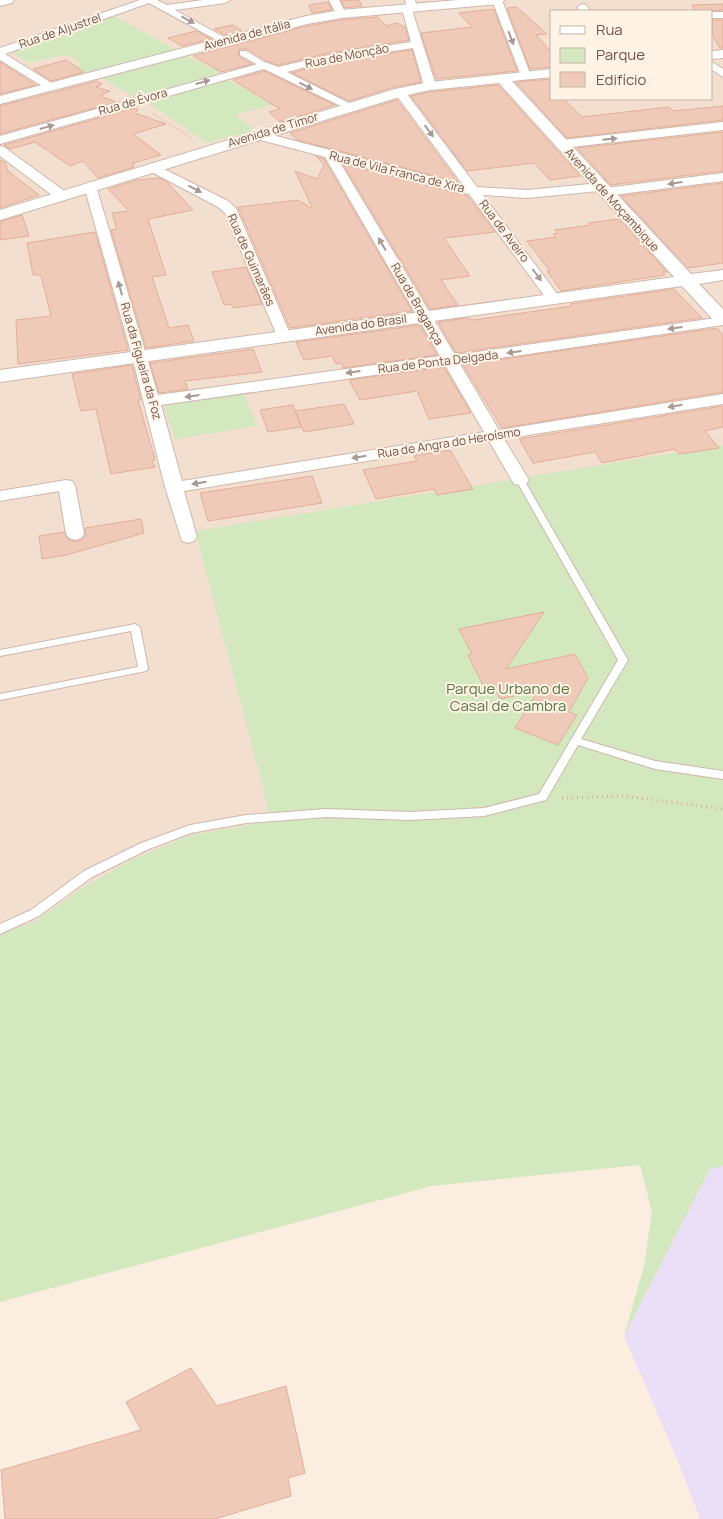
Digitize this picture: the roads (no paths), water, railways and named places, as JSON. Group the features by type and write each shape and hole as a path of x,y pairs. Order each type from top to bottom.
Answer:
{"street":[{"path":"0,2 8,0"},
{"path":"149,0 226,41"},
{"name":"Rua de Aljustrel","path":"0,53 149,0"},
{"path":"166,8 225,0"},
{"path":"334,0 341,14"},
{"path":"498,0 526,76"},
{"name":"Avenida de Itália","path":"0,100 306,20 410,4 498,0"},
{"path":"410,4 408,13 430,86"},
{"name":"Rua de Monção","path":"278,71 329,58 417,44"},
{"path":"0,53 51,87"},
{"path":"243,53 347,106"},
{"name":"Rua de Évora","path":"0,140 265,65"},
{"path":"713,65 723,74"},
{"name":"Avenida de Timor","path":"0,214 347,106 400,92 430,86 550,73"},
{"name":"Avenida de Moçambique","path":"502,78 602,190 723,320"},
{"name":"Rua de Aveiro","path":"400,92 554,299"},
{"path":"562,144 723,126"},
{"name":"Rua de Vila Franca de Xira","path":"256,135 474,191 527,194 602,190 723,176"},
{"path":"0,150 62,196"},
{"name":"Rua de Bragança","path":"330,155 520,480"},
{"name":"Rua de Guimarães","path":"152,167 223,204 231,211 284,336"},
{"name":"Rua da Figueira da Foz","path":"90,186 140,356 188,537"},
{"name":"Avenida do Brasil","path":"0,376 723,275"},
{"name":"Rua de Ponta Delgada","path":"152,401 723,320"},
{"name":"Rua de Angra do Heroísmo","path":"174,487 723,399"},
{"path":"0,496 66,485 75,534"}],"lane":[{"path":"0,929 35,913 88,874 144,846 190,829 246,819 326,813 410,816 484,812 542,797 623,660 520,480"},
{"path":"0,653 135,627 143,668 0,698"},
{"path":"575,741 655,765 723,775"}],"park label":[{"name":"Parque Urbano de Casal de Cambra","path":"508,698"}]}
